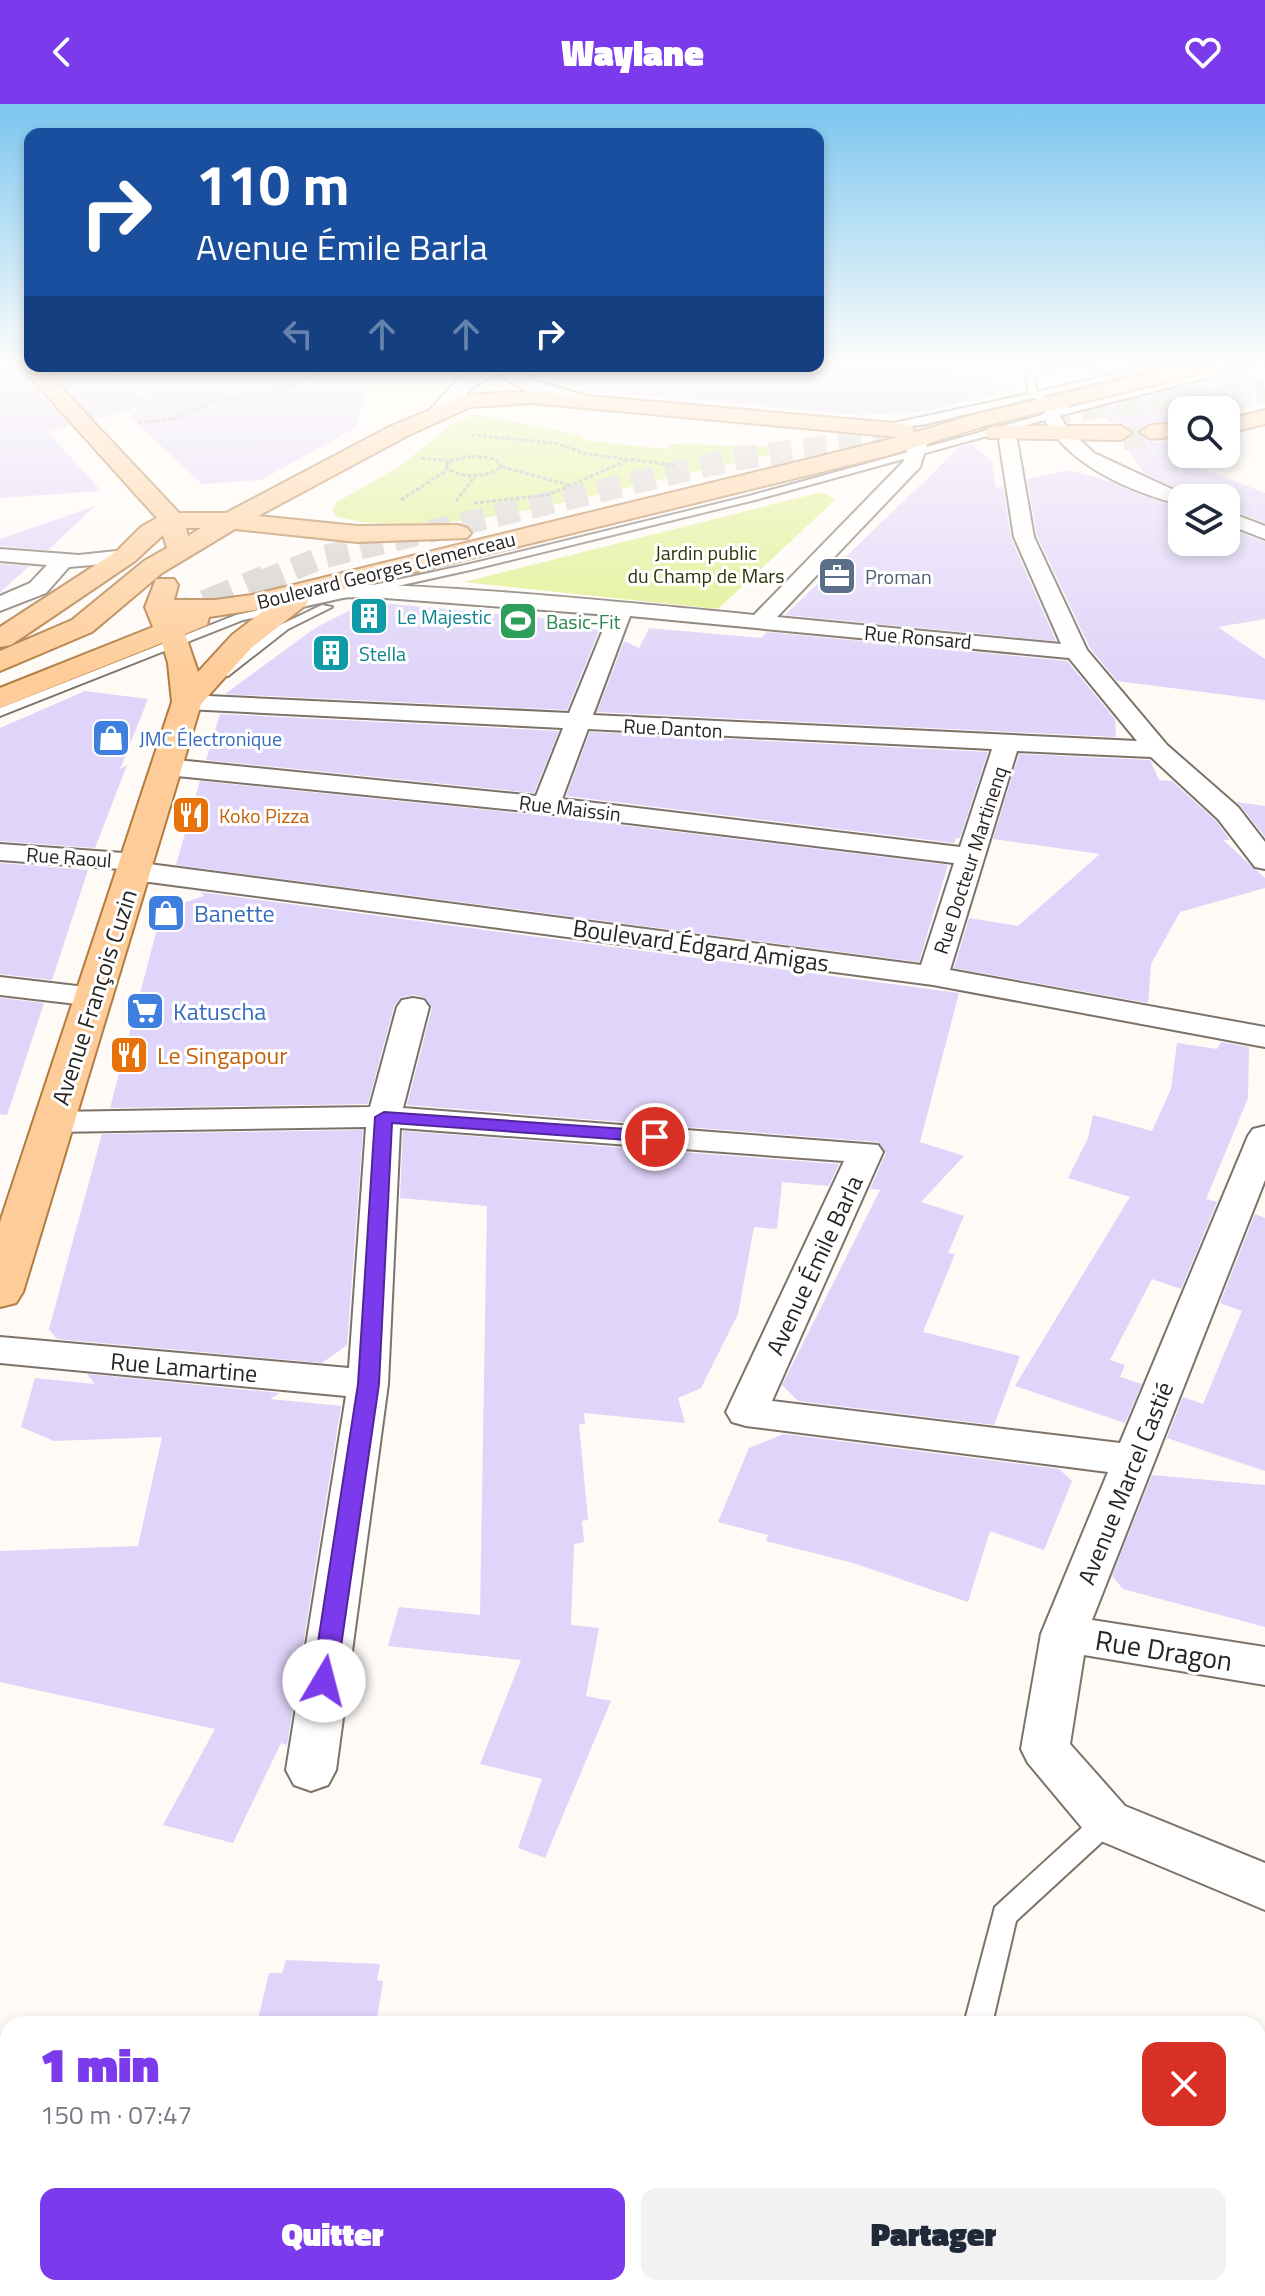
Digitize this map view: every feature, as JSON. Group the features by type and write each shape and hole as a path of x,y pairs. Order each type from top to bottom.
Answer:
{"main road":[{"path":"116,469 178,544"},
{"path":"0,662 82,626 100,614 178,544 231,521 330,469"},
{"path":"304,518 372,469"},
{"path":"765,479 785,469"},
{"name":"Boulevard Georges Clemenceau","path":"0,699 168,626 226,608 297,599 560,528 804,469"},
{"path":"6,634 126,556 264,525 304,518 400,535 560,528"},
{"path":"231,521 264,525"},
{"path":"178,544 160,594 168,626 180,653 187,702"},
{"path":"187,702 242,641 297,599"},
{"name":"Avenue François Cuzin","path":"0,1292 10,1229 54,1122 187,702"}],"street":[{"path":"760,622 907,469"},
{"path":"1005,469 1024,537 1076,652 1158,750 1228,813 1265,861"},
{"path":"1115,469 1168,493"},
{"path":"1240,523 1265,533"},
{"path":"0,555 64,559 126,556"},
{"path":"0,604 38,588 64,559"},
{"name":"Rue Ronsard","path":"297,599 372,590 622,609 1076,652"},
{"path":"546,805 622,609"},
{"name":"Rue Danton","path":"187,702 1158,750"},
{"name":"Rue Docteur Martinenq","path":"933,976 1006,744"},
{"name":"Rue Maissin","path":"167,767 546,805 972,857"},
{"name":"Rue Raoul","path":"0,852 136,866"},
{"name":"Boulevard Édgard Amigas","path":"136,866 933,976 1265,1037"},
{"path":"0,986 94,997"},
{"path":"311,1770 368,1384 384,1117 413,1007"},
{"name":"Avenue Émile Barla","path":"54,1122 384,1117 866,1152 746,1412 1134,1460"},
{"name":"Avenue Marcel Castié","path":"1107,1821 1045,1749 1064,1634 1265,1136"},
{"name":"Rue Lamartine","path":"0,1350 368,1384"},
{"name":"Rue Dragon","path":"1064,1634 1265,1666"},
{"path":"1107,1821 1265,1887"}],"lane":[{"path":"187,702 284,627 372,590 752,498 834,469"},
{"path":"0,712 168,626 240,617 297,599"},
{"path":"980,2016 1004,1915 1107,1821"}],"path":[{"path":"394,504 447,470 476,475 498,469"},
{"path":"510,469 570,486"},
{"path":"476,475 453,505 548,495 608,469"}],"green space":[{"path":"394,469 706,469 551,505 461,521 375,523 337,517 332,510 337,502"},
{"name":"Jardin public du Champ de Mars","path":"822,492 835,500 718,609 464,582"}],"building":[{"path":"0,469 82,469 101,491 0,498"},
{"path":"186,469 280,469 261,480 202,484"},
{"path":"937,469 993,469 996,488 1003,486 1011,538 1056,641 785,615"},
{"path":"1141,469 1206,469 1265,493 1265,523 1240,513 1240,484 1168,485"},
{"path":"1068,470 1110,481 1168,504 1168,556 1240,556 1240,532 1265,542 1265,619 1218,627 1265,659 1265,700 1117,681 1090,648 1037,536 1027,479"},
{"path":"95,506 48,550 0,546 0,539"},
{"path":"0,564 29,566 0,593"},
{"path":"383,603 575,621 599,631 567,710 225,694 315,628 360,605"},
{"path":"649,628 761,638 767,632 1067,661 1115,719 1116,737 597,712 624,641 639,648"},
{"path":"85,691 148,699 120,769 127,765 95,848 0,841 0,728"},
{"path":"220,714 559,731 534,793 206,760"},
{"path":"590,732 988,752 960,838 956,838 954,843 566,796"},
{"path":"1019,754 1150,760 1159,780 1172,781 1216,821 1230,840 1223,840 1265,878 1265,888 1180,912 1151,964 1148,1003 954,968 969,918 1018,926 1100,854 993,839"},
{"path":"200,781 546,816 948,865 919,962 176,865"},
{"path":"1236,802 1265,806 1265,837 1240,805"},
{"path":"0,863 88,870 52,980 0,974"},
{"path":"200,892 959,993 920,1142 964,1156 921,1202 964,1216 948,1253 955,1254 923,1332 1020,1356 994,1425 798,1401 782,1385 880,1190 870,1189 886,1153 878,1142 407,1105 432,1008 426,998 414,995 401,997 394,1006 368,1104 110,1108 162,910 204,896"},
{"path":"0,998 44,1003 7,1115 0,1114"},
{"path":"1221,1042 1249,1047 1248,1098 1206,1199 1217,1202 1181,1289 1152,1279 1110,1360 1125,1365 1120,1377 1142,1384 1125,1423 1015,1386 1130,1197 1068,1178 1088,1138 1093,1115 1152,1131 1171,1089 1177,1043 1217,1049"},
{"path":"363,1130 347,1345 322,1363 57,1339 49,1329 102,1134"},
{"path":"403,1131 839,1164 829,1186 782,1182 777,1229 754,1227 738,1314 701,1388 678,1398 685,1423 584,1413 585,1424 579,1424 588,1520 582,1521 584,1542 574,1544 571,1625 599,1628 586,1696 611,1701 545,1858 518,1848 542,1779 480,1764 521,1660 388,1646 399,1607 480,1615 487,1206 400,1198"},
{"path":"1255,1214 1265,1218 1265,1471 1167,1438 1183,1397 1203,1404 1242,1311 1220,1303"},
{"path":"87,1374 280,1393 270,1399 341,1406 287,1745 281,1743 233,1843 163,1825 215,1729 0,1682 0,1551 138,1546 162,1437 54,1441 21,1427 35,1378 95,1384"},
{"path":"784,1434 1059,1469 1072,1481 1044,1550 990,1531 968,1602 853,1563 766,1541 768,1535 718,1522 749,1448"},
{"path":"1152,1475 1265,1485 1265,1627 1123,1589 1112,1576"},
{"path":"286,1960 380,1964 377,1980 383,1981 377,2016 259,2016 269,1973 282,1973"}],"tunnel":[{"path":"261,582 323,557 690,469"},
{"path":"164,622 266,580"}],"place":[{"name":"Proman","path":"837,576"},
{"name":"Le Majestic","path":"369,616"},
{"name":"Basic-Fit","path":"518,621"},
{"name":"Stella","path":"331,653"},
{"name":"JMC Électronique","path":"111,738"},
{"name":"Koko Pizza","path":"191,815"},
{"name":"Banette","path":"166,913"},
{"name":"Katuscha","path":"145,1011"},
{"name":"Le Singapour","path":"129,1055"}],"route":[{"path":"324,1681 368,1384 384,1117 655,1137"}]}
